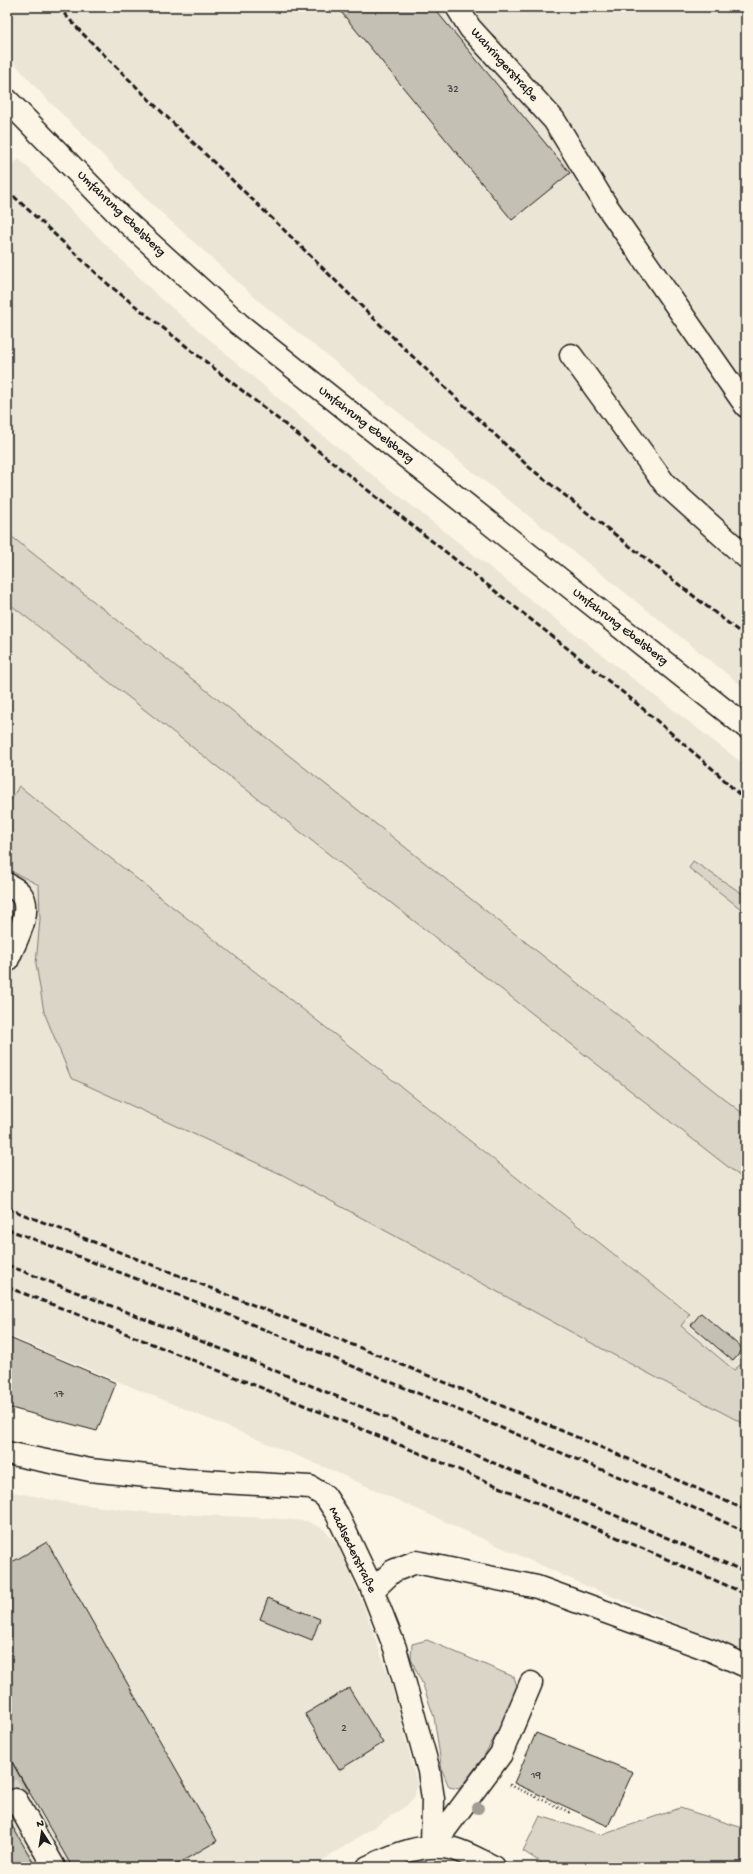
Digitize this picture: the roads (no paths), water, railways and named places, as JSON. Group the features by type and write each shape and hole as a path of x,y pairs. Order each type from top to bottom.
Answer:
{"street":[{"name":"Wahringerstraße","path":"457,7 470,28 554,120 606,205 746,406"},
{"name":"Umfahrung Ebelsberg","path":"7,100 120,216 239,324 746,727"},
{"path":"572,355 665,484 746,557"},
{"path":"7,884 20,893 27,905 24,920 7,961"},
{"name":"Madlsederstraße","path":"7,1453 98,1471 185,1480 310,1487 325,1496 337,1514 373,1590 395,1648 429,1771 433,1799 432,1847"},
{"path":"373,1590 393,1571 416,1562 537,1587 713,1651 746,1666"},
{"path":"432,1847 501,1754 531,1684"},
{"path":"16,1800 54,1867"},
{"path":"368,1867 410,1850 432,1847 454,1849 494,1867"}],"tunnel":[{"path":"7,1785 16,1800"}],"railway":[{"path":"58,7 82,33 175,125 410,354 530,468 746,637"},
{"path":"7,190 109,285 635,702 715,771 746,801"},
{"path":"7,1208 471,1393 746,1510"},
{"path":"7,1229 220,1311 694,1508 746,1532"},
{"path":"7,1265 257,1363 450,1444 746,1572"},
{"path":"7,1287 193,1360 378,1436 563,1514 746,1594"}]}
